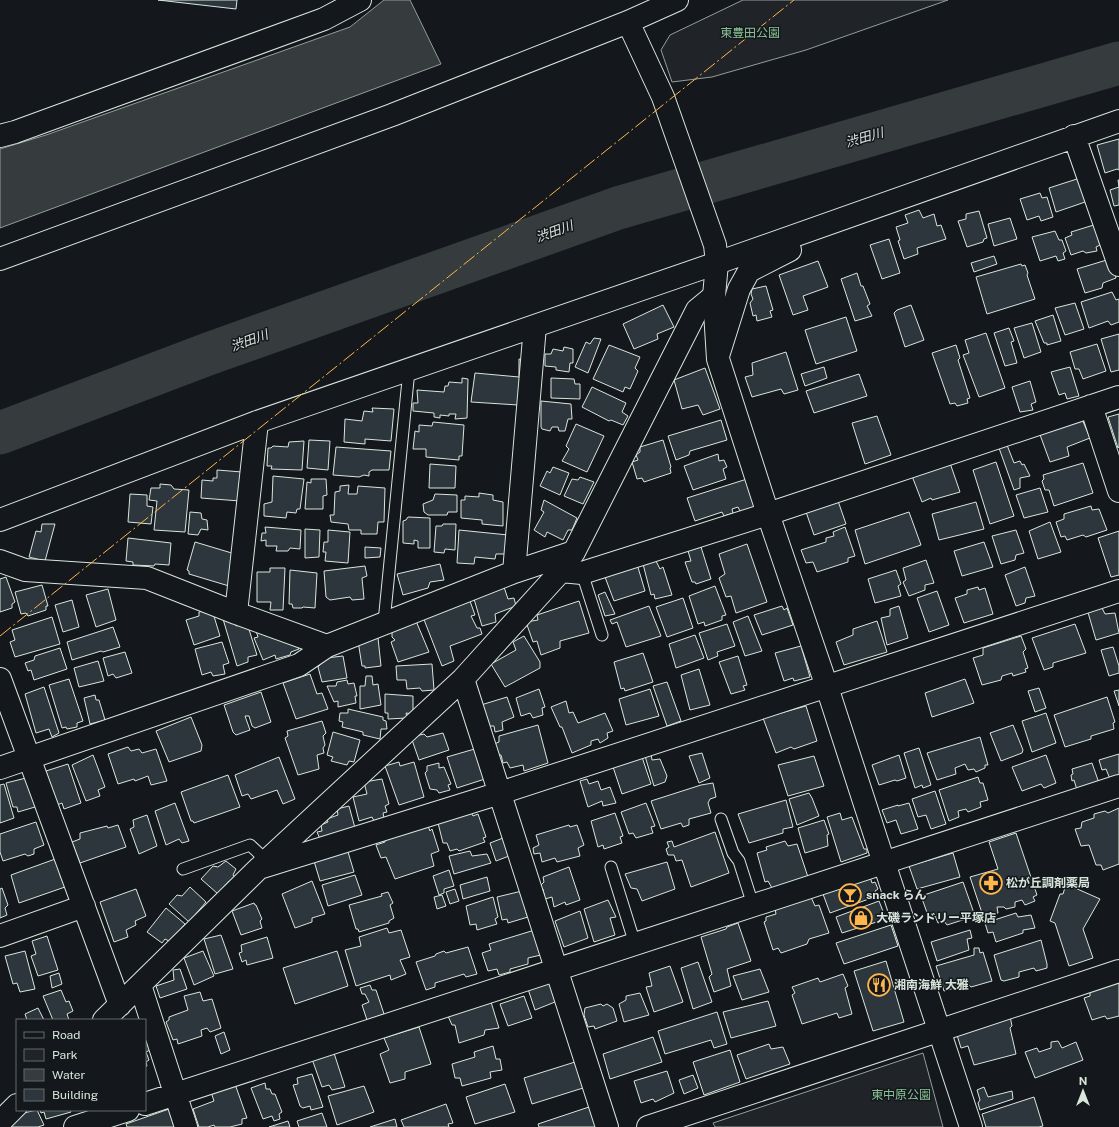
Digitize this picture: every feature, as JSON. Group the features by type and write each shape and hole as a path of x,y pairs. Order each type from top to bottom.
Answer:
{"street":[{"path":"0,136 15,132 324,19 360,0"},
{"path":"0,259 392,115 628,22 677,0"},
{"path":"628,22 664,97 716,254 714,296 718,359 768,514 828,687 971,1127"},
{"path":"0,520 258,422 535,326 716,254 821,226 1119,121"},
{"path":"1074,136 1119,264"},
{"path":"718,359 739,289 749,270 807,241 821,226"},
{"path":"105,1019 263,864 463,679 561,571 574,552 697,310 714,296"},
{"path":"514,572 535,326"},
{"path":"561,571 582,573 768,514 1119,397"},
{"path":"1092,406 1119,491"},
{"path":"236,613 258,422"},
{"path":"0,768 300,665 327,646 384,622 514,572 574,552"},
{"path":"0,561 25,570 147,578 236,613 327,646"},
{"path":"263,864 500,793 1119,591"},
{"path":"0,679 120,1005"},
{"path":"463,679 607,1127"},
{"path":"146,1104 1119,786"},
{"path":"0,936 84,906"},
{"path":"648,1127 1119,972"},
{"path":"140,985 186,1127"},
{"path":"0,1122 16,1106"},
{"path":"75,1127 125,1111"}],"lane":[{"path":"384,622 409,370"},
{"path":"582,573 602,635"},
{"path":"721,819 733,853 739,861 753,906"},
{"path":"183,869 250,845 263,864"},
{"path":"611,867 635,944"}],"green space":[{"name":"東豊田公園","path":"743,0 948,0 806,50 712,77 672,82 661,50 670,35"},
{"name":"東中原公園","path":"923,1053 943,1127 715,1127 713,1123"}],"water":[{"path":"384,0 410,0 441,64 0,228 0,149 46,135 350,27"}],"building":[{"path":"158,0 237,0 236,9"},
{"path":"1119,139 1119,170 1117,169 1105,173 1097,145"},
{"path":"1080,178 1088,201 1056,212 1049,188"},
{"path":"1119,187 1119,205 1114,206 1110,190"},
{"path":"1040,193 1042,198 1047,197 1053,217 1041,221 1039,216 1027,220 1020,199"},
{"path":"919,210 923,218 934,214 937,226 941,225 946,239 917,248 918,254 904,259 898,241 900,240 896,227 908,223 905,215"},
{"path":"979,211 987,238 984,239 983,242 967,247 958,221 966,219 966,214"},
{"path":"1010,218 1017,239 994,246 988,224"},
{"path":"1097,224 1097,235 1100,245 1096,247 1097,251 1086,253 1083,251 1071,255 1065,238 1072,235 1071,232"},
{"path":"1055,231 1059,240 1062,240 1066,251 1063,253 1065,259 1058,261 1056,256 1040,261 1032,237"},
{"path":"889,239 900,273 882,279 870,245"},
{"path":"994,256 997,264 974,272 971,263"},
{"path":"1110,259 1116,278 1103,283 1102,288 1085,293 1077,269"},
{"path":"818,261 828,287 803,296 808,310 793,315 779,275"},
{"path":"1021,264 1022,266 1025,265 1035,299 987,314 976,277"},
{"path":"857,273 861,286 863,286 870,304 867,306 872,316 855,321 841,279"},
{"path":"766,286 773,310 770,311 772,317 757,321 756,315 753,316 750,303 753,299 751,294 752,289"},
{"path":"1112,292 1116,300 1119,299 1119,322 1111,325 1108,321 1089,328 1081,302"},
{"path":"1075,303 1084,329 1065,335 1055,308"},
{"path":"663,305 674,327 657,334 658,339 634,349 623,324"},
{"path":"911,305 924,340 905,347 894,313 897,310"},
{"path":"1053,315 1061,341 1047,345 1047,343 1044,343 1035,321"},
{"path":"846,317 857,351 816,364 805,330"},
{"path":"1032,323 1041,352 1024,358 1014,328"},
{"path":"1009,328 1014,341 1011,342 1017,363 1005,366 994,333"},
{"path":"986,333 1005,388 979,397 963,355 969,353 965,340"},
{"path":"1119,334 1119,370 1111,372 1101,339"},
{"path":"594,338 601,339 588,373 575,367 586,342 590,344"},
{"path":"1097,344 1106,371 1083,379 1079,369 1075,369 1070,352"},
{"path":"609,345 640,357 635,368 638,371 630,389 625,387 623,392 593,379"},
{"path":"956,345 960,358 958,360 970,398 967,399 968,403 957,406 955,403 950,404 932,353"},
{"path":"564,347 573,349 573,363 570,363 569,372 556,370 556,367 545,366 545,354 551,354 553,349 563,351"},
{"path":"786,352 798,390 784,394 781,389 752,397 745,377 753,375 752,363"},
{"path":"519,359 524,360 518,405 471,402 475,373 519,377"},
{"path":"824,367 827,378 805,386 801,374"},
{"path":"1070,367 1079,396 1067,399 1065,393 1059,395 1051,372"},
{"path":"705,368 720,409 703,415 698,405 682,409 674,380"},
{"path":"859,374 867,396 814,413 806,391"},
{"path":"462,378 468,379 467,418 455,419 456,414 449,414 449,416 440,415 440,418 434,417 434,413 413,411 413,403 418,403 417,390 444,392 445,386 448,386 449,382 462,383"},
{"path":"551,378 574,379 575,384 580,384 580,399 551,398"},
{"path":"1030,381 1036,402 1031,404 1033,410 1020,412 1012,387"},
{"path":"592,387 626,403 622,412 628,416 623,425 611,420 609,421 582,407"},
{"path":"541,401 571,404 572,419 568,419 565,431 559,431 558,427 552,427 550,431 542,429"},
{"path":"372,408 394,409 391,441 365,439 365,444 344,442 345,419 362,421 364,411 373,412"},
{"path":"1119,414 1119,447 1118,448 1108,417"},
{"path":"877,416 891,455 865,464 852,423"},
{"path":"1082,419 1090,438 1067,447 1069,456 1050,462 1039,432"},
{"path":"721,420 727,440 690,451 689,455 676,460 668,436"},
{"path":"433,422 464,425 462,456 459,456 459,460 426,457 426,449 413,449 415,431 419,432 419,425 432,426"},
{"path":"576,424 604,436 587,472 562,461 569,449 566,446"},
{"path":"309,440 330,441 328,470 307,468"},
{"path":"663,440 671,467 671,473 644,482 642,478 637,479 632,462 638,460 636,455 640,452 640,447"},
{"path":"304,441 302,470 271,469 272,466 267,466 268,448 273,446 288,447 289,442"},
{"path":"1007,445 1014,463 1020,461 1022,465 1024,464 1030,476 1020,478 1020,488 1014,490 999,448"},
{"path":"336,447 391,451 389,470 372,470 369,472 369,476 364,475 359,477 333,475"},
{"path":"718,454 719,461 724,460 727,467 723,469 726,479 693,490 684,466"},
{"path":"996,462 1014,516 990,524 973,470"},
{"path":"950,463 960,492 932,500 931,498 922,502 912,476"},
{"path":"1083,463 1093,493 1054,506 1049,490 1045,490 1042,481 1044,479 1043,475"},
{"path":"430,464 456,466 455,488 429,488"},
{"path":"553,467 569,473 560,495 540,486 547,471 550,473"},
{"path":"217,470 242,472 240,501 201,498 202,480 213,481 213,478 217,478"},
{"path":"273,476 304,479 300,509 297,509 296,513 287,512 286,518 264,516 264,504 272,502"},
{"path":"580,477 594,482 583,504 564,496 572,479 578,480"},
{"path":"311,479 326,479 327,495 323,496 323,509 305,509 307,482 311,483"},
{"path":"747,479 757,507 741,513 738,507 732,509 733,513 724,516 722,512 695,521 687,498"},
{"path":"160,484 171,485 174,489 189,490 185,532 154,530 157,501 149,500 151,488 160,488"},
{"path":"349,485 348,494 357,494 358,486 385,488 384,522 378,522 377,534 361,534 361,530 349,530 348,524 331,522 330,515 334,515 335,492 340,491 340,486"},
{"path":"1040,488 1048,512 1024,518 1016,495"},
{"path":"479,493 493,495 493,500 503,502 503,526 482,524 482,520 461,518 461,500 465,500 465,496 479,497"},
{"path":"130,494 147,495 147,506 153,507 151,524 128,522"},
{"path":"435,494 457,495 457,512 448,512 447,515 428,515 424,512 423,504 433,500"},
{"path":"837,498 846,524 814,535 805,509"},
{"path":"544,500 577,518 572,530 568,530 563,540 547,532 545,537 534,530 544,512 541,510"},
{"path":"976,502 984,529 939,540 932,514"},
{"path":"1091,506 1092,510 1099,509 1107,530 1086,537 1083,535 1067,540 1065,536 1061,537 1056,522 1064,519 1064,514"},
{"path":"190,512 201,513 202,519 207,520 208,530 201,529 198,535 188,534"},
{"path":"909,512 921,545 865,564 855,530"},
{"path":"408,517 430,518 430,548 418,548 418,541 414,540 414,544 403,543 403,521"},
{"path":"1050,522 1061,552 1038,559 1029,531"},
{"path":"42,524 55,524 45,561 29,557 36,531 41,532"},
{"path":"443,524 456,524 455,550 445,549 444,553 434,552 436,526 442,526"},
{"path":"265,527 301,530 300,549 290,548 288,551 276,551 277,546 266,546 266,540 261,541 262,533 266,533"},
{"path":"845,527 855,556 848,558 848,562 817,572 813,562 806,563 801,550 826,542 826,538 834,536 833,532"},
{"path":"305,529 320,530 319,557 305,558"},
{"path":"328,530 350,532 348,563 325,561 326,552 323,552 324,542 328,542"},
{"path":"459,530 508,535 506,554 496,554 495,559 475,557 474,564 457,563"},
{"path":"1016,530 1024,553 1016,555 1015,560 1001,564 992,536"},
{"path":"1119,531 1119,575 1111,577 1098,538"},
{"path":"128,538 171,543 169,565 133,565 133,562 126,561"},
{"path":"195,542 235,554 229,586 189,574 189,571 187,570"},
{"path":"984,542 993,567 962,576 954,551"},
{"path":"747,544 767,602 736,613 731,596 726,597 719,578 725,574 719,554"},
{"path":"365,547 381,548 380,557 365,558"},
{"path":"701,547 711,579 696,584 695,582 692,582 685,562 691,561 688,551"},
{"path":"926,560 934,583 925,585 925,590 909,596 903,582 906,580 903,568"},
{"path":"656,561 660,569 663,567 672,595 655,599 654,594 651,595 643,564"},
{"path":"440,564 444,580 430,582 428,588 403,595 397,574"},
{"path":"637,564 645,591 614,601 605,577"},
{"path":"365,566 367,576 362,578 364,599 352,600 350,597 330,600 326,597 324,571"},
{"path":"1025,567 1035,596 1026,598 1025,603 1016,606 1005,575"},
{"path":"270,568 285,568 283,610 270,610 271,602 257,602 257,572 270,572"},
{"path":"290,570 317,573 315,608 293,608 292,604 289,604"},
{"path":"896,570 901,584 898,586 901,596 875,603 868,579"},
{"path":"6,577 15,602 12,604 12,608 0,612 0,579"},
{"path":"42,585 48,606 46,606 46,610 28,616 26,613 21,614 15,592"},
{"path":"715,586 726,615 722,616 722,620 705,626 704,622 698,624 689,596"},
{"path":"504,587 508,599 514,598 516,606 495,614 496,622 482,626 474,599"},
{"path":"978,587 979,590 985,588 993,614 964,623 955,598 967,594 967,590"},
{"path":"108,589 116,620 96,627 86,595"},
{"path":"937,591 949,625 929,632 917,598"},
{"path":"605,592 615,614 605,616 598,595"},
{"path":"683,598 693,628 667,637 656,607"},
{"path":"72,600 79,627 63,632 55,605"},
{"path":"470,601 475,615 471,616 477,628 480,628 482,634 450,646 454,661 442,666 423,617"},
{"path":"579,601 589,633 560,641 560,648 541,655 537,641 533,642 526,622 538,620 537,615"},
{"path":"649,606 661,636 626,647 617,622 612,624 610,620"},
{"path":"782,606 784,610 787,608 793,625 762,635 754,615"},
{"path":"899,606 908,638 887,645 881,618 890,616 890,609"},
{"path":"1101,606 1105,614 1115,613 1119,633 1096,640 1087,609"},
{"path":"207,610 208,614 213,613 220,636 194,645 186,620 199,616 199,612"},
{"path":"234,616 236,626 247,623 257,655 248,657 248,662 237,666 223,619"},
{"path":"748,616 762,651 745,656 733,622"},
{"path":"52,617 60,644 15,657 10,642 15,640 12,630"},
{"path":"416,621 429,652 398,662 391,642 395,640 392,637 392,629"},
{"path":"877,621 887,652 844,665 836,642 853,635 853,629"},
{"path":"727,624 735,646 717,652 718,656 708,660 699,633"},
{"path":"1075,624 1086,653 1053,663 1053,667 1044,670 1032,638"},
{"path":"113,627 120,647 72,660 67,642"},
{"path":"262,630 265,636 270,634 297,643 299,649 291,652 290,655 276,659 275,655 263,660 254,638 258,637 256,631"},
{"path":"695,635 704,658 676,668 669,644"},
{"path":"524,636 540,662 540,668 505,687 491,664 516,650 513,642"},
{"path":"1021,636 1026,649 1023,652 1028,668 1025,669 1026,672 1013,676 1012,673 1002,676 1001,680 982,685 973,658 983,655 983,648"},
{"path":"378,638 381,666 365,668 365,666 362,666 358,641"},
{"path":"222,642 229,663 223,665 225,674 213,676 211,672 202,675 195,649"},
{"path":"801,646 810,677 794,681 793,678 784,681 775,653"},
{"path":"1113,647 1119,666 1119,673 1109,676 1101,650"},
{"path":"60,648 67,669 34,680 31,670 28,671 25,663 34,660 35,656"},
{"path":"125,652 132,673 116,678 113,674 108,676 103,658"},
{"path":"643,653 653,682 625,691 624,688 621,689 614,662"},
{"path":"343,656 347,678 322,682 318,667 326,658"},
{"path":"738,656 747,685 743,686 745,690 731,694 719,662"},
{"path":"98,661 104,681 79,687 74,668"},
{"path":"432,664 434,690 422,691 420,688 407,689 406,680 397,680 396,666"},
{"path":"699,669 710,705 690,710 681,675"},
{"path":"310,674 317,694 322,693 328,709 296,719 283,683"},
{"path":"366,676 372,676 373,685 378,684 381,705 360,709 360,686 365,686"},
{"path":"69,679 83,721 77,723 77,727 67,729 66,727 62,728 49,685"},
{"path":"965,679 974,703 932,717 925,693"},
{"path":"347,680 348,684 354,683 357,696 355,696 356,703 338,707 338,701 334,702 327,686 336,686 337,682"},
{"path":"667,682 681,721 667,726 653,686"},
{"path":"44,687 59,733 52,737 49,729 36,733 25,694"},
{"path":"1039,688 1046,708 1035,712 1028,691"},
{"path":"539,689 545,707 542,708 543,715 533,718 530,713 521,716 516,698"},
{"path":"650,689 659,716 626,725 619,699"},
{"path":"1119,690 1119,706 1114,691"},
{"path":"261,692 271,722 255,728 252,726 249,716 245,716 250,730 236,735 233,732 224,705"},
{"path":"385,694 413,696 413,714 406,713 407,718 388,719 388,713 385,713"},
{"path":"95,695 96,700 99,700 105,720 90,724 84,698"},
{"path":"507,697 514,717 502,722 503,730 495,732 494,726 488,726 481,705"},
{"path":"1107,697 1115,722 1113,723 1114,729 1091,736 1091,739 1065,747 1054,715"},
{"path":"566,701 569,713 573,712 578,723 605,713 613,731 607,733 608,738 600,743 598,739 591,741 591,745 572,753 562,727 560,727 551,707"},
{"path":"806,706 817,741 794,749 791,747 776,753 763,718"},
{"path":"348,709 383,717 383,720 386,721 387,729 381,729 380,739 363,735 363,732 342,727 343,722 339,721 340,713 348,713"},
{"path":"1046,713 1056,743 1032,752 1022,721"},
{"path":"191,717 202,745 201,751 169,762 156,731"},
{"path":"322,721 326,733 323,736 325,745 323,748 324,753 317,755 319,769 298,775 285,738 288,736 287,731"},
{"path":"538,725 548,763 524,771 523,765 510,768 507,762 503,763 501,755 497,755 494,744 499,742 499,736"},
{"path":"1013,725 1023,750 1022,753 1001,761 990,733"},
{"path":"333,732 360,740 354,762 349,761 347,765 331,761 333,757 327,755"},
{"path":"443,733 449,750 419,760 411,737 424,734 427,737"},
{"path":"980,737 988,765 985,765 985,768 976,772 974,769 968,770 965,764 955,768 956,774 937,780 927,753"},
{"path":"128,747 131,751 139,749 142,753 156,749 167,781 151,785 148,776 135,781 134,779 118,784 108,754"},
{"path":"478,748 488,778 457,788 447,757"},
{"path":"919,748 931,785 923,788 922,785 915,788 904,753"},
{"path":"702,753 710,778 699,783 689,756"},
{"path":"651,754 652,760 660,759 667,776 665,782 654,786 645,756"},
{"path":"1119,754 1119,776 1110,779 1106,769 1102,770 1099,760"},
{"path":"93,755 105,787 98,790 100,796 86,801 72,765"},
{"path":"899,755 906,778 879,785 872,765"},
{"path":"1046,755 1056,783 1044,788 1041,784 1022,791 1012,767"},
{"path":"814,756 824,786 788,796 778,765"},
{"path":"279,757 295,799 283,804 277,790 251,799 248,794 242,796 235,775"},
{"path":"642,757 651,784 622,794 613,767"},
{"path":"399,762 400,766 414,762 424,797 399,805 385,766"},
{"path":"439,763 439,768 444,767 451,784 448,785 450,790 439,793 437,790 430,789 425,773 427,771 427,766"},
{"path":"1092,763 1099,783 1077,790 1074,780 1072,781 1072,769"},
{"path":"68,764 81,803 64,809 62,803 57,805 46,771"},
{"path":"228,775 240,807 194,823 191,821 181,792"},
{"path":"30,777 35,807 18,812 17,807 13,807 6,783"},
{"path":"978,777 980,783 983,783 988,800 980,802 981,807 968,812 966,809 958,811 959,817 949,821 939,790"},
{"path":"382,779 389,804 385,806 387,812 383,813 384,818 374,821 372,817 359,821 353,797 367,794 364,782"},
{"path":"587,779 589,784 598,781 601,790 610,787 616,803 603,806 602,801 588,807 580,781"},
{"path":"713,783 716,797 710,799 708,803 711,813 689,819 689,825 683,827 681,823 661,829 651,801 701,785"},
{"path":"4,784 14,818 0,823 0,785"},
{"path":"935,791 946,824 931,829 926,815 918,817 912,799"},
{"path":"809,793 819,816 797,825 789,799"},
{"path":"786,800 793,827 783,829 783,833 749,843 738,814"},
{"path":"175,803 189,841 182,843 179,839 166,845 155,811"},
{"path":"646,803 655,826 651,827 653,833 636,838 633,833 629,834 621,812"},
{"path":"909,803 918,829 901,834 896,820 887,823 882,810"},
{"path":"349,806 355,828 320,839 317,832 322,831 321,825 328,822 327,819 338,815 337,809"},
{"path":"1119,808 1119,864 1103,870 1101,865 1096,865 1089,845 1081,846 1075,829 1081,828 1082,822 1094,818 1094,814 1105,811 1108,813"},
{"path":"470,810 473,816 478,814 486,837 483,838 485,842 459,851 457,849 450,851 447,843 443,843 437,819"},
{"path":"615,813 623,836 620,837 622,843 604,849 603,845 598,847 591,821"},
{"path":"840,813 842,820 852,817 864,849 867,849 867,853 841,862 827,817"},
{"path":"147,815 157,846 139,854 130,829 134,827 133,820"},
{"path":"824,820 829,834 827,835 828,846 805,853 798,828"},
{"path":"36,822 44,845 34,849 34,854 28,856 25,854 3,861 0,852 0,834"},
{"path":"118,825 126,847 80,863 72,842 80,839 80,833 107,826 108,828"},
{"path":"569,825 570,827 577,825 584,845 578,848 580,856 557,862 555,858 542,862 540,853 534,854 533,848 539,845 536,835"},
{"path":"428,826 430,831 432,829 439,851 431,854 434,866 395,879 386,857 381,858 376,845 385,842 385,839"},
{"path":"715,832 729,873 691,887 682,860 676,861 674,855 668,855 666,849 669,847 667,842 672,841 674,847"},
{"path":"1016,833 1037,895 1033,897 1035,901 1025,905 1022,900 1015,902 1015,907 1006,909 1004,907 997,907 998,913 987,915 982,913 970,877 998,869 989,842"},
{"path":"503,838 509,856 496,861 490,843"},
{"path":"785,841 788,846 797,844 808,877 772,888 768,881 765,882 757,853 767,850 766,847"},
{"path":"470,851 472,856 487,854 491,863 454,874 449,856"},
{"path":"348,852 354,872 320,881 314,861"},
{"path":"953,853 960,877 917,889 909,866"},
{"path":"58,858 63,872 60,875 65,887 19,903 11,875"},
{"path":"226,861 236,869 233,875 236,879 233,884 229,881 218,894 201,879 213,866 218,867"},
{"path":"667,862 675,889 642,901 637,889 631,888 625,874"},
{"path":"569,867 580,900 566,905 565,902 554,907 552,897 545,899 543,889 541,889 541,885 544,882 543,877"},
{"path":"449,870 454,886 444,889 444,893 439,895 433,876"},
{"path":"355,875 362,895 328,906 322,885"},
{"path":"487,877 490,891 463,899 460,885"},
{"name":"snack らん","path":"870,877 872,883 875,882 878,889 875,891 877,896 830,913 823,894"},
{"path":"312,881 325,914 312,918 312,922 295,928 282,894"},
{"path":"963,882 975,916 947,925 944,921 938,923 935,916 929,918 921,896"},
{"path":"1066,884 1100,899 1083,929 1093,958 1069,966 1055,923 1050,921 1060,894 1063,894"},
{"path":"190,887 206,902 189,922 169,904 177,895 182,896"},
{"path":"2,888 8,905 5,908 7,915 0,918 0,889"},
{"path":"136,889 146,916 135,921 136,925 126,930 128,937 114,942 100,902"},
{"path":"455,889 459,901 450,904 446,892"},
{"path":"522,891 529,910 526,913 528,917 508,923 507,919 502,920 497,897"},
{"path":"388,892 393,903 390,905 394,918 389,921 389,923 359,932 358,929 356,929 349,905 382,896 381,894"},
{"path":"442,895 446,906 437,909 434,897"},
{"path":"493,897 498,917 495,919 497,924 477,930 476,924 470,925 466,906"},
{"path":"811,897 815,906 819,905 829,933 809,939 807,944 781,953 778,948 773,950 764,922 766,921 766,917 776,914 775,909"},
{"path":"608,900 616,917 610,918 615,935 594,942 584,909"},
{"name":"大磯ランドリー平塚店","path":"879,901 886,919 842,933 836,917"},
{"path":"254,903 262,919 260,921 262,928 241,935 232,911"},
{"path":"166,908 185,924 171,942 165,939 162,943 147,932"},
{"path":"580,911 588,938 564,947 555,921"},
{"path":"1016,913 1018,917 1031,915 1035,928 1023,930 1023,933 996,942 993,932 988,933 985,923"},
{"path":"738,923 751,961 727,969 731,986 714,992 709,977 712,974 701,937 726,929 727,927"},
{"path":"891,925 898,946 844,964 836,943"},
{"path":"387,928 389,933 401,930 410,957 400,960 406,974 391,980 390,975 356,986 345,950 361,946 359,937"},
{"path":"538,929 545,954 528,958 528,964 510,969 510,972 499,975 497,969 488,971 482,953 491,950 489,944"},
{"path":"970,930 972,938 967,939 969,950 937,961 931,942"},
{"path":"221,935 233,969 215,974 204,939"},
{"path":"47,936 58,970 38,976 31,956 36,954 32,941"},
{"path":"267,937 273,958 247,965 246,960 242,962 239,953 242,952 241,945"},
{"path":"1041,940 1047,968 1036,971 1034,968 1019,972 1019,977 1004,981 1001,980 994,955"},
{"path":"468,947 477,974 466,977 464,974 435,983 435,987 426,990 416,962 435,956 436,954 444,951 446,953"},
{"path":"974,948 979,948 980,953 983,952 992,981 971,987 968,984 944,991 936,966 974,955"},
{"path":"25,951 35,989 20,992 17,983 13,984 5,956"},
{"path":"203,951 214,976 194,985 184,958"},
{"path":"337,951 348,986 295,1004 283,968"},
{"path":"886,961 904,1022 873,1031 854,971"},
{"path":"698,962 712,1002 693,1009 681,968"},
{"path":"670,966 683,1002 654,1012 646,987 652,986 649,973"},
{"path":"180,969 187,989 160,998 156,986 174,980 173,970"},
{"path":"760,969 769,992 742,1000 733,976"},
{"path":"59,973 62,984 52,988 50,976"},
{"path":"843,974 848,986 845,988 852,1014 839,1018 837,1013 802,1024 792,995 795,993 792,987 818,978 820,982"},
{"path":"553,980 560,1000 535,1010 528,989"},
{"path":"1119,980 1119,1016 1107,1019 1105,1016 1092,1020 1084,998 1090,996 1090,990"},
{"path":"370,985 372,990 376,990 384,1014 367,1020 362,1005 369,1002 365,994 362,994 360,988"},
{"path":"61,990 66,1002 69,1001 73,1011 67,1014 69,1019 53,1019 43,996"},
{"path":"200,992 203,1001 212,999 221,1028 210,1032 207,1028 201,1030 202,1036 178,1044 177,1039 173,1040 166,1022 169,1020 169,1017 188,1010 184,996"},
{"path":"640,993 649,1015 624,1022 619,1004 626,1000 626,996"},
{"path":"524,996 532,1018 508,1026 500,1004"},
{"path":"768,1001 776,1026 731,1038 723,1012"},
{"path":"491,1002 499,1028 485,1030 484,1035 459,1043 455,1025 452,1025 448,1016"},
{"path":"601,1004 603,1006 607,1004 613,1008 617,1021 595,1029 594,1026 588,1027 584,1015 585,1008"},
{"path":"38,1008 44,1019 27,1019 25,1014"},
{"path":"717,1012 727,1044 714,1048 711,1040 665,1054 658,1031"},
{"path":"1010,1016 1012,1026 1010,1028 1016,1054 974,1065 968,1046 961,1048 957,1035"},
{"path":"419,1027 431,1064 405,1072 405,1079 390,1083 380,1054 389,1050 384,1038"},
{"path":"224,1032 230,1050 221,1054 215,1036"},
{"path":"653,1037 662,1062 610,1079 603,1054"},
{"path":"146,1040 150,1050 146,1052"},
{"path":"1058,1041 1062,1048 1076,1042 1083,1060 1035,1078 1025,1052 1037,1048 1039,1052 1051,1048 1051,1042"},
{"path":"769,1044 771,1049 783,1047 790,1064 746,1079 737,1055"},
{"path":"493,1046 496,1059 500,1059 502,1070 490,1072 491,1078 462,1086 460,1078 455,1078 452,1064 475,1057 474,1052"},
{"path":"730,1050 740,1082 704,1095 693,1062"},
{"path":"146,1052 149,1060 146,1062"},
{"path":"334,1053 345,1087 332,1090 329,1085 322,1087 312,1059"},
{"path":"575,1062 583,1088 532,1104 524,1078"},
{"path":"667,1071 674,1093 655,1102 653,1099 641,1103 634,1081"},
{"path":"312,1074 323,1107 311,1110 310,1106 303,1108 300,1106 293,1085 298,1084 297,1078"},
{"path":"693,1075 698,1088 684,1094 679,1080"},
{"path":"265,1083 266,1089 270,1089 272,1094 275,1094 282,1112 279,1114 280,1119 274,1121 272,1116 263,1119 251,1088"},
{"path":"235,1084 247,1118 242,1119 242,1124 230,1127 215,1127 214,1125 199,1127 193,1109 214,1101 211,1092"},
{"path":"505,1084 515,1112 475,1124 466,1097"},
{"path":"364,1086 374,1112 337,1125 328,1096"},
{"path":"984,1087 988,1097 1012,1091 1013,1099 980,1110 978,1103 980,1100 977,1090"},
{"path":"1034,1097 1043,1126 986,1127 982,1114"},
{"path":"446,1104 453,1123 448,1124 449,1127 404,1127 401,1120"},
{"path":"589,1107 596,1127 539,1127 538,1124"},
{"path":"169,1109 174,1127 127,1127 126,1124"},
{"path":"37,1111 44,1125 38,1127 9,1127 12,1122 19,1118 19,1114"},
{"path":"40,1111 71,1112 46,1119 44,1112 41,1113"},
{"path":"322,1113 327,1127 299,1127 297,1121"},
{"path":"395,1119 397,1127 370,1127"},
{"path":"288,1121 290,1127 269,1127"}],"waterway":[{"name":"渋田川","path":"0,433 208,354 618,208 1119,63"}],"power":[{"path":"0,636 794,0"}],"place":[{"name":"松が丘調剤薬局","path":"991,883"},
{"name":"snack らん","path":"850,895"},
{"name":"大磯ランドリー平塚店","path":"861,918"},
{"name":"湘南海鮮 大雅","path":"879,985"}]}
